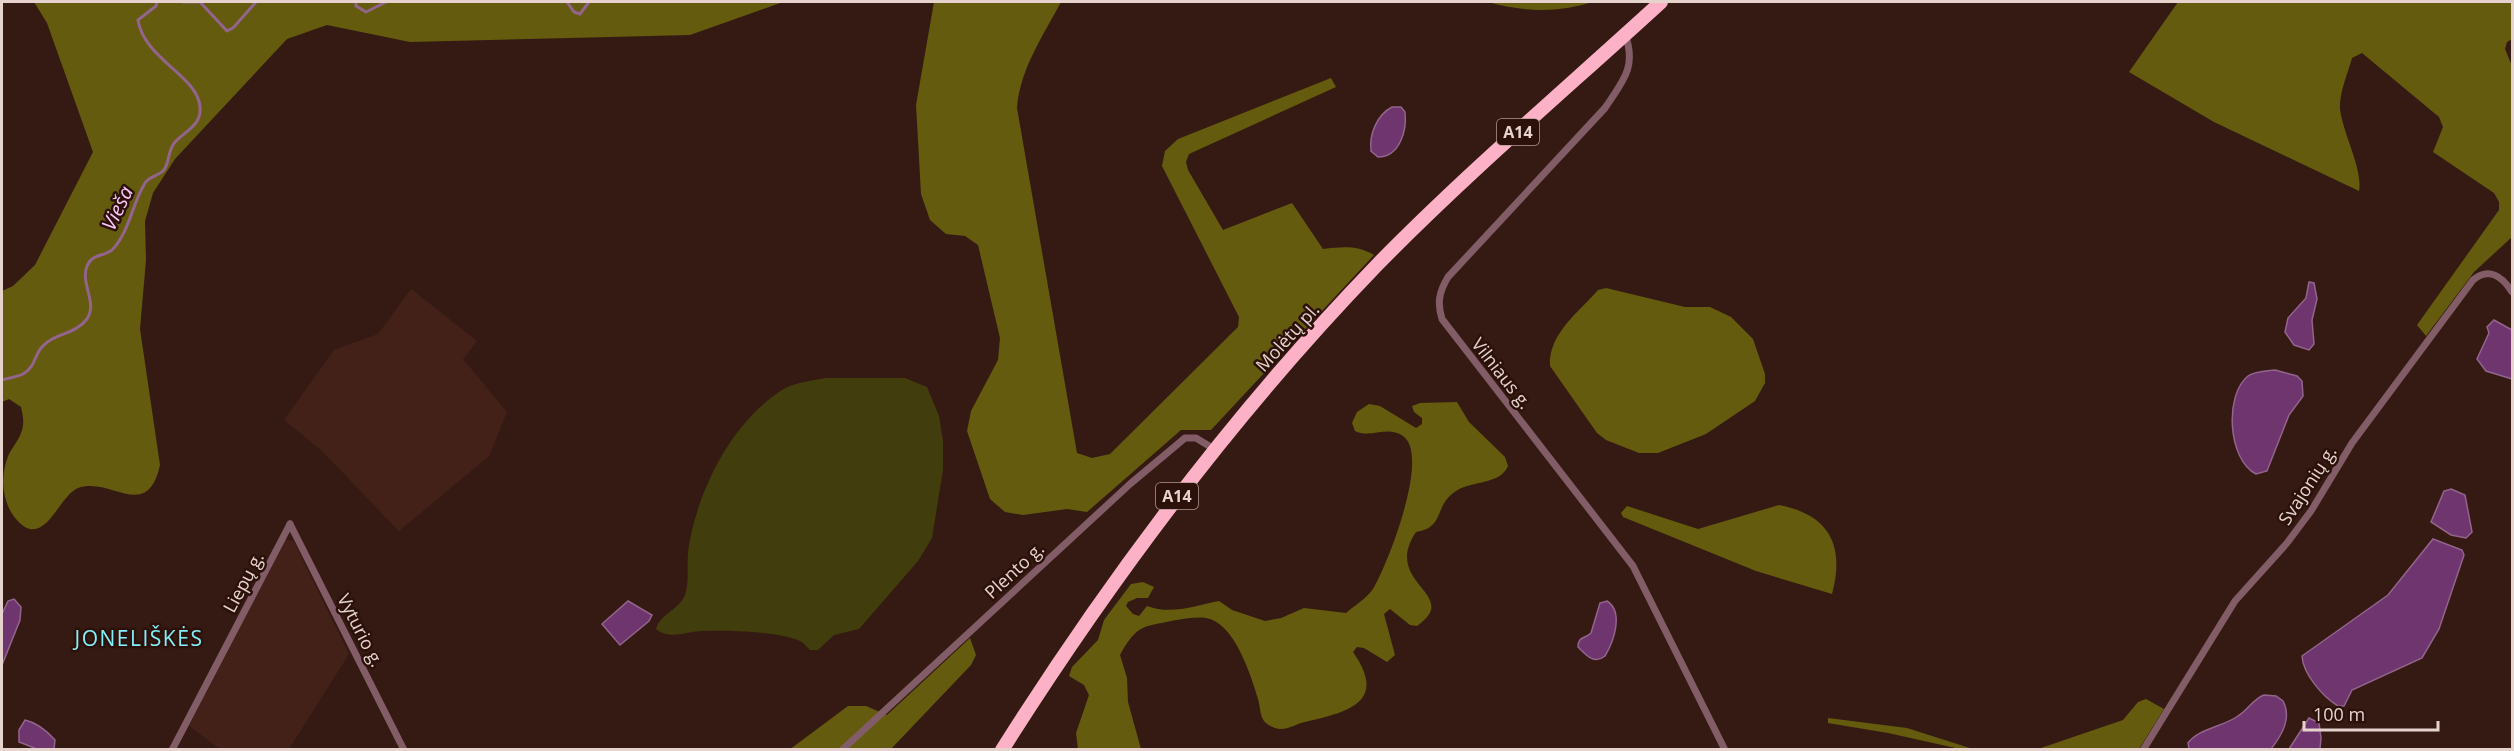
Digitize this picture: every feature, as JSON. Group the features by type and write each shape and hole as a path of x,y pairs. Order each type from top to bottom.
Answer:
{"highway":[{"name":"Molėtų pl.","path":"1002,750 1102,596 1214,448 1292,357 1378,265 1494,153 1661,2"}],"street":[{"name":"Vilniaus g.","path":"1625,34 1631,52 1630,63 1622,82 1605,108 1448,276 1439,295 1438,306 1442,319 1633,566 1725,750"},
{"name":"Svajonių g.","path":"2143,750 2235,602 2287,543 2311,511 2352,443 2473,280 2482,273 2488,272 2497,275 2512,292"},
{"name":"Plento g.","path":"842,750 1130,484 1185,438 1196,438 1214,448"},
{"name":"Liepų g.","path":"175,748 290,524"},
{"name":"Vyturio g.","path":"290,524 404,750"}],"shaded area":[{"path":"34,2 783,2 690,35 410,42 327,25 287,39 175,159 153,193 145,221 146,260 140,329 160,465 154,482 146,491 137,495 90,486 78,488 43,526 35,529 26,527 16,519 7,504 3,487 6,462 21,433 23,420 21,407 9,399 2,402 2,291 13,286 35,265 93,152 47,23"},
{"path":"934,2 1061,2 1027,66 1017,108 1077,453 1092,458 1110,454 1238,327 1239,317 1162,166 1165,151 1178,139 1331,78 1336,87 1189,154 1186,162 1188,170 1223,230 1292,203 1323,249 1355,248 1374,255 1211,430 1181,430 1087,512 1067,509 1023,515 1005,512 990,499 967,431 971,411 998,360 1000,338 978,245 965,236 946,234 930,220 921,194 916,105"},
{"path":"1488,2 1592,2 1567,8 1540,10 1514,8"},
{"path":"2178,2 2512,2 2512,39 2507,42 2505,49 2512,66 2512,237 2474,272 2426,336 2417,325 2499,210 2499,202 2494,193 2433,152 2443,127 2439,117 2362,53 2352,58 2342,90 2340,109 2356,162 2359,191 2214,122 2129,72"},
{"path":"1392,107 1401,107 1405,112 1405,127 1397,148 1386,156 1378,157 1371,151 1373,132 1378,120"},
{"path":"2309,282 2314,283 2317,299 2312,320 2314,344 2309,350 2294,345 2285,332 2288,318 2306,298"},
{"path":"1606,288 1685,307 1710,307 1731,317 1753,339 1765,374 1765,383 1755,401 1706,434 1658,453 1639,453 1606,440 1597,433 1550,366 1554,344 1566,324 1598,290"},
{"path":"411,289 477,341 463,359 507,412 489,456 399,531 321,450 284,420 334,350 378,334"},
{"path":"2494,320 2512,330 2512,379 2486,371 2477,359 2489,333 2487,327"},
{"path":"2275,370 2297,376 2302,381 2303,396 2289,415 2267,471 2256,474 2247,467 2235,442 2232,427 2235,397 2240,385 2248,376"},
{"path":"826,378 905,378 927,387 939,416 943,441 943,470 932,538 918,561 859,629 834,635 818,650 810,650 801,642 790,638 765,633 701,631 672,635 656,629 661,619 678,605 685,595 688,551 694,523 710,479 733,438 764,404 782,390 798,383"},
{"path":"1457,402 1469,422 1505,457 1508,466 1504,472 1493,479 1456,491 1444,503 1432,526 1416,532 1408,550 1408,564 1413,576 1428,596 1431,605 1429,615 1417,626 1410,625 1390,609 1384,614 1395,655 1387,662 1364,648 1357,647 1353,652 1363,669 1366,683 1365,693 1359,702 1336,714 1286,728 1272,727 1263,719 1246,664 1225,629 1206,618 1179,620 1141,629 1129,640 1120,655 1127,678 1128,702 1141,749 1078,749 1076,733 1089,695 1084,685 1069,676 1072,667 1098,640 1104,620 1131,584 1143,582 1154,587 1148,598 1137,598 1128,602 1126,606 1133,614 1139,616 1147,606 1174,610 1219,601 1232,610 1265,621 1281,618 1304,608 1346,613 1373,589 1388,558 1404,511 1412,465 1410,447 1403,436 1391,432 1367,434 1355,431 1352,423 1357,412 1369,404 1380,406 1416,428 1422,424 1422,418 1414,412 1412,406 1420,403"},
{"path":"2451,489 2465,495 2472,532 2466,538 2451,535 2431,522 2444,491"},
{"path":"1779,505 1811,516 1830,535 1836,561 1836,577 1832,594 1756,571 1623,517 1621,513 1627,506 1698,529"},
{"path":"288,539 294,542 349,654 289,749 220,749 189,726 284,541"},
{"path":"2433,539 2462,550 2464,555 2439,629 2422,658 2352,690 2344,706 2338,706 2315,684 2306,670 2302,656 2388,595"},
{"path":"14,599 21,607 20,620 2,665 2,614 8,601"},
{"path":"628,601 652,615 649,621 620,645 602,624"},
{"path":"1607,601 1615,612 1616,627 1612,643 1605,656 1597,660 1587,656 1578,647 1578,643 1591,633 1600,603"},
{"path":"970,638 976,655 971,665 891,749 789,750 848,706 866,706 887,715"},
{"path":"2264,695 2276,696 2283,701 2286,707 2286,720 2282,732 2271,749 2189,749 2188,743 2198,734 2232,720"},
{"path":"2146,699 2164,709 2139,749 2038,749 2123,720 2138,702"},
{"path":"1828,718 1907,728 1973,749 1960,749 1828,723"},
{"path":"2309,718 2319,723 2320,749 2289,749"},
{"path":"25,720 38,725 55,740 54,749 37,749 19,742 19,730"}],"waterway":[{"name":"Vieša","path":"2,380 27,371 46,343 76,328 87,319 91,306 85,273 89,262 110,251 119,242 145,183 163,171 172,146 198,119 200,107 197,96 181,76 150,46 142,34 138,20 156,6 157,2"},
{"name":"Vieša","path":"183,2 200,2 227,31 233,28 256,2"},
{"name":"Vieša","path":"356,2 356,6 366,12 386,2"},
{"name":"Vieša","path":"567,2 574,12 580,14 589,2"}],"district":[{"name":"JONELIŠKĖS","path":"139,638"}]}
